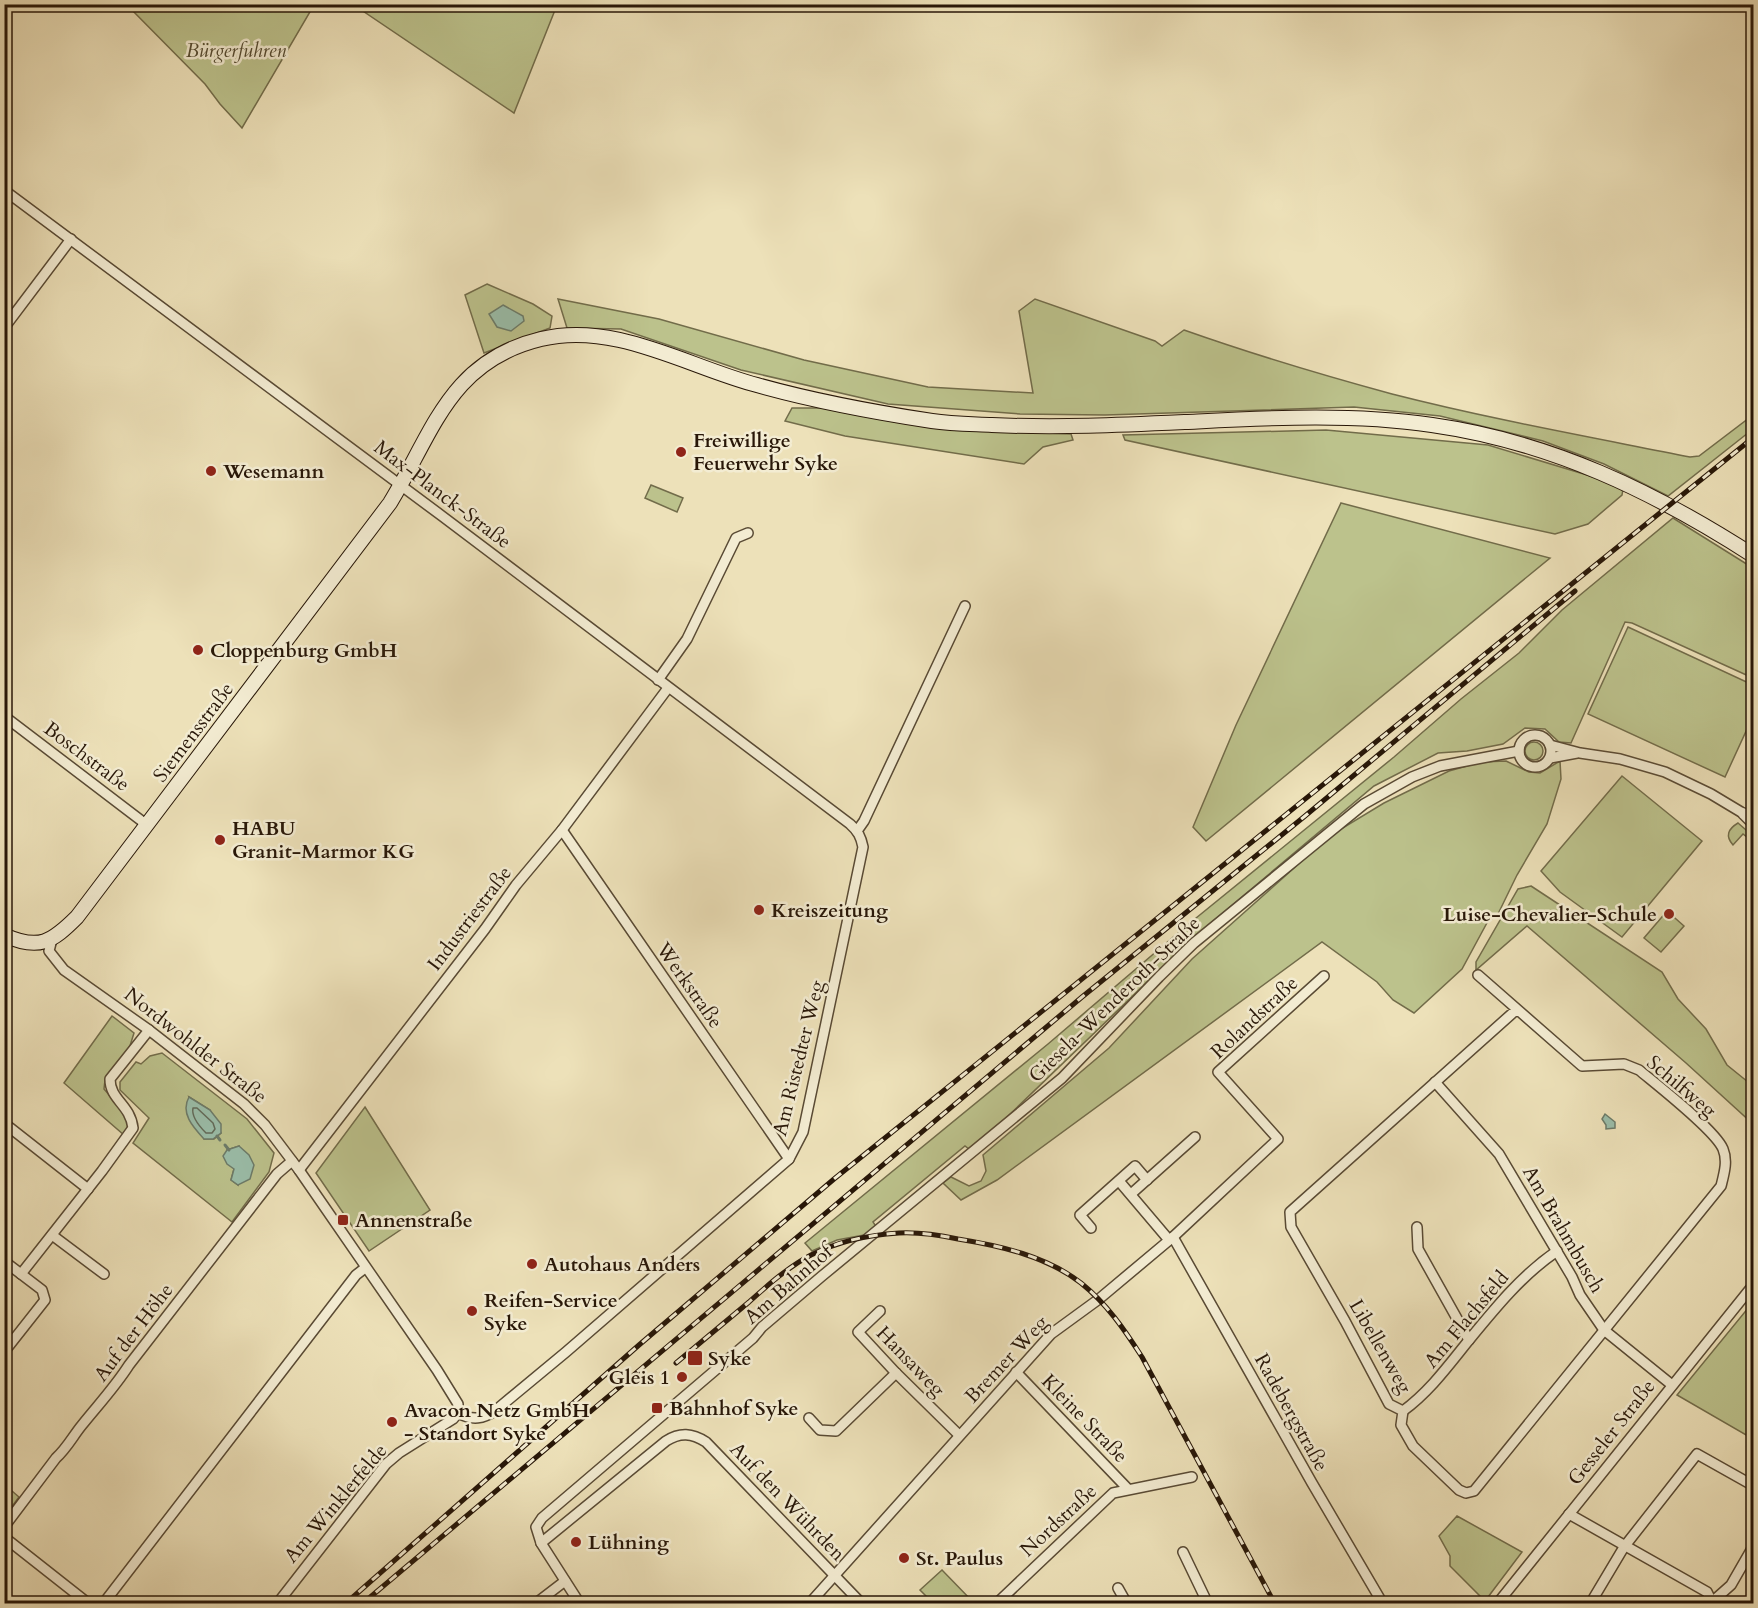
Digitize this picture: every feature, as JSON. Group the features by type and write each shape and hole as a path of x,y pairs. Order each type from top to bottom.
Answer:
{"main road":[{"name":"Siemensstraße","path":"52,939 77,917 390,503 438,414 451,395 481,367 517,347 541,339 579,335 620,340 753,384 813,399 937,422 1032,427 1349,418 1431,425 1519,442 1596,469 1691,517 1754,556"},
{"path":"4,935 21,942 34,944 52,939"}],"street":[{"name":"Max-Planck-Straße","path":"4,190 401,486 857,831"},
{"path":"4,328 71,239"},
{"path":"658,680 687,639 736,538 748,533"},
{"path":"857,831 864,821 965,606"},
{"path":"943,627 952,635"},
{"name":"Industriestraße","path":"298,1170 485,929 516,885 562,830 668,688"},
{"name":"Boschstraße","path":"4,716 147,825"},
{"path":"1580,753 1550,758 1544,765 1536,768 1528,766 1521,760 1519,751 1521,743 1527,737 1537,735 1544,738 1550,745 1580,753 1620,759 1665,772 1754,817"},
{"path":"1550,745 1550,758"},
{"name":"Giesela-Wenderoth-Straße","path":"874,1235 1062,1078 1194,943 1364,804 1412,777 1440,766 1519,751"},
{"path":"1741,812 1754,825"},
{"name":"Werkstraße","path":"562,830 789,1159"},
{"name":"Am Ristedter Weg","path":"458,1413 476,1419 485,1417 496,1410 789,1159 803,1132 843,946 863,847 857,831"},
{"name":"Nordwohlder Straße","path":"52,939 49,951 64,970 149,1030 244,1104 265,1125 437,1370 458,1404 458,1413"},
{"name":"Schilfweg","path":"1478,975 1582,1066 1624,1064 1639,1070 1713,1135 1724,1150 1726,1169 1721,1186 1604,1329"},
{"name":"Rolandstraße","path":"1278,1139 1218,1072 1324,976"},
{"path":"1435,1082 1516,1010"},
{"path":"21,1274 88,1189 132,1128 132,1116 110,1088 110,1078 149,1030"},
{"name":"Am Brahmbusch","path":"1435,1082 1499,1154 1572,1276 1580,1295 1604,1329 1672,1384"},
{"name":"Libellenweg","path":"1435,1082 1290,1212 1291,1227 1389,1404 1403,1411 1401,1425 1413,1446 1459,1490 1467,1493 1474,1491 1604,1329"},
{"path":"4,1123 88,1189"},
{"path":"1131,1194 1195,1137"},
{"name":"Bremer Weg","path":"809,1604 1051,1334 1098,1299 1171,1238 1278,1139"},
{"name":"Auf der Höhe","path":"4,1527 56,1458 67,1449 80,1428 114,1388 129,1365 277,1174 292,1161"},
{"path":"1091,1228 1080,1215 1135,1166 1147,1179"},
{"name":"Radebergstraße","path":"1119,1181 1171,1238 1383,1604"},
{"path":"1417,1227 1418,1249 1469,1340"},
{"path":"52,1235 104,1274"},
{"name":"Am Bahnhof","path":"541,1543 536,1527 542,1518 753,1338 762,1327 874,1235"},
{"name":"Am Flachsfeld","path":"1403,1411 1433,1386 1510,1291 1540,1263 1557,1251"},
{"path":"4,1261 42,1290 45,1300 4,1352"},
{"path":"103,1604 356,1275 365,1268"},
{"name":"Gesseler Straße","path":"1497,1604 1754,1284"},
{"name":"Hansaweg","path":"880,1311 858,1332 959,1435"},
{"name":"Kleine Straße","path":"1016,1372 1128,1489"},
{"path":"809,1418 820,1430 836,1431 896,1373"},
{"name":"Am Winklerfelde","path":"277,1604 386,1464 399,1453 453,1419 458,1413"},
{"name":"Auf den Wührden","path":"541,1543 666,1441 684,1434 696,1435 706,1442 862,1604"},
{"path":"1590,1604 1624,1547 1697,1454 1754,1486"},
{"name":"Nordstraße","path":"996,1604 1113,1493 1192,1477"},
{"path":"1569,1514 1707,1592 1713,1602 1731,1585 1754,1545"},
{"path":"4,1537 89,1604"},
{"path":"541,1543 580,1604"},
{"path":"1183,1552 1206,1600 1195,1604"},
{"path":"535,1604 565,1581"},
{"path":"1118,1588 1127,1604"}],"green space":[{"name":"Bürgerfuhren","path":"127,5 314,5 242,128 205,84"},
{"path":"354,5 557,5 514,113"},
{"path":"487,284 533,304 552,316 550,328 484,353 465,295"},
{"path":"558,299 659,319 804,360 928,387 1033,393 1019,311 1035,299 1155,341 1162,346 1184,330 1287,364 1392,394 1503,420 1690,457 1699,456 1753,415 1753,429 1668,496 1604,464 1543,441 1440,416 1354,407 1105,415 1020,414 888,404 741,370 621,329 567,328"},
{"path":"792,408 824,408 943,429 1071,434 1073,440 1043,447 1024,464 845,436 785,421"},
{"path":"1326,430 1488,445 1597,478 1623,489 1622,495 1588,524 1555,534 1125,440 1123,435"},
{"path":"651,485 683,498 677,512 645,498"},
{"path":"1341,503 1550,558 1206,841 1193,827 1236,725"},
{"path":"1673,518 1753,568 1753,678 1632,623 1625,622 1571,743 1559,742 1545,729 1525,728 1503,744 1467,751 1438,753 1374,786 1193,938 1005,1119 969,1149 965,1146 873,1222 877,1228 875,1233 837,1240 812,1251 805,1243 1519,653 1562,610"},
{"path":"1628,627 1753,685 1753,716 1725,777 1588,714"},
{"path":"1534,742 1540,745 1543,751 1540,757 1534,760 1528,757 1525,751 1528,745"},
{"path":"1506,761 1529,772 1540,773 1560,761 1561,779 1547,824 1517,875 1497,916 1488,921 1462,969 1414,1013 1393,1000 1377,982 1322,942 997,1180 961,1200 943,1183 951,1177 969,1186 981,1181 986,1171 983,1155 1109,1048 1192,959 1331,835 1384,803 1449,771 1481,762"},
{"path":"1622,776 1702,841 1622,937 1560,892 1541,871"},
{"path":"1738,823 1753,836 1753,842 1743,834 1733,845 1729,839 1729,833"},
{"path":"1531,886 1662,972 1678,999 1706,1029 1727,1065 1753,1086 1753,1124 1527,926 1476,970 1476,962 1518,889"},
{"path":"1667,911 1684,926 1661,952 1644,938"},
{"path":"112,1016 134,1033 129,1049 105,1080 104,1089 123,1111 129,1123 124,1135 64,1083"},
{"path":"162,1053 247,1119 274,1153 269,1172 232,1222 133,1143 149,1118 120,1090 120,1082 136,1062 141,1064 150,1056","holes":["189,1097 210,1110 221,1133 214,1139 204,1139","239,1146 238,1185 231,1180 234,1169 227,1150"]},
{"path":"365,1107 430,1210 369,1251 316,1173"},
{"path":"1753,1302 1753,1439 1677,1395"},
{"path":"5,1485 19,1497 4,1516"},
{"path":"1457,1516 1522,1552 1485,1601 1450,1566 1450,1556 1439,1536"},
{"path":"942,1570 974,1603 933,1603 920,1590"}],"water":[{"path":"503,305 523,316 524,321 511,331 497,327 489,314"},
{"path":"189,1097 210,1110 221,1124 221,1133 213,1139 204,1139 189,1120 186,1109"},
{"path":"1605,1114 1615,1122 1615,1128 1606,1129 1602,1119"},
{"path":"239,1146 249,1155 254,1165 250,1179 238,1185 231,1180 234,1169 227,1164 223,1156 227,1150"}],"waterway":[{"path":"217,1136 220,1140"},
{"path":"225,1145 229,1150"}],"railway":[{"path":"345,1604 639,1345 834,1179 1754,437"},
{"path":"362,1604 1082,997 1305,816 1575,591"},
{"path":"676,1363 786,1271 811,1255 843,1242 887,1234 921,1233 990,1245 1038,1259 1081,1283 1107,1308 1129,1337 1142,1357 1275,1604"}],"place":[{"name":"Freiwillige Feuerwehr Syke","path":"681,452"},
{"name":"Wesemann","path":"211,471"},
{"name":"Cloppenburg GmbH","path":"198,650"},
{"name":"HABU Granit-Marmor KG","path":"220,840"},
{"name":"Kreiszeitung","path":"759,910"},
{"name":"Luise-Chevalier-Schule","path":"1669,914"},
{"name":"Annenstraße","path":"343,1220"},
{"name":"Autohaus Anders","path":"532,1264"},
{"name":"Reifen-Service Syke","path":"472,1311"},
{"name":"Syke","path":"695,1358"},
{"name":"Gleis 1","path":"682,1377"},
{"name":"Bahnhof Syke","path":"657,1408"},
{"name":"Avacon Netz GmbH - Standort Syke","path":"392,1422"},
{"name":"Lühning","path":"576,1542"},
{"name":"St. Paulus","path":"904,1558"}]}
